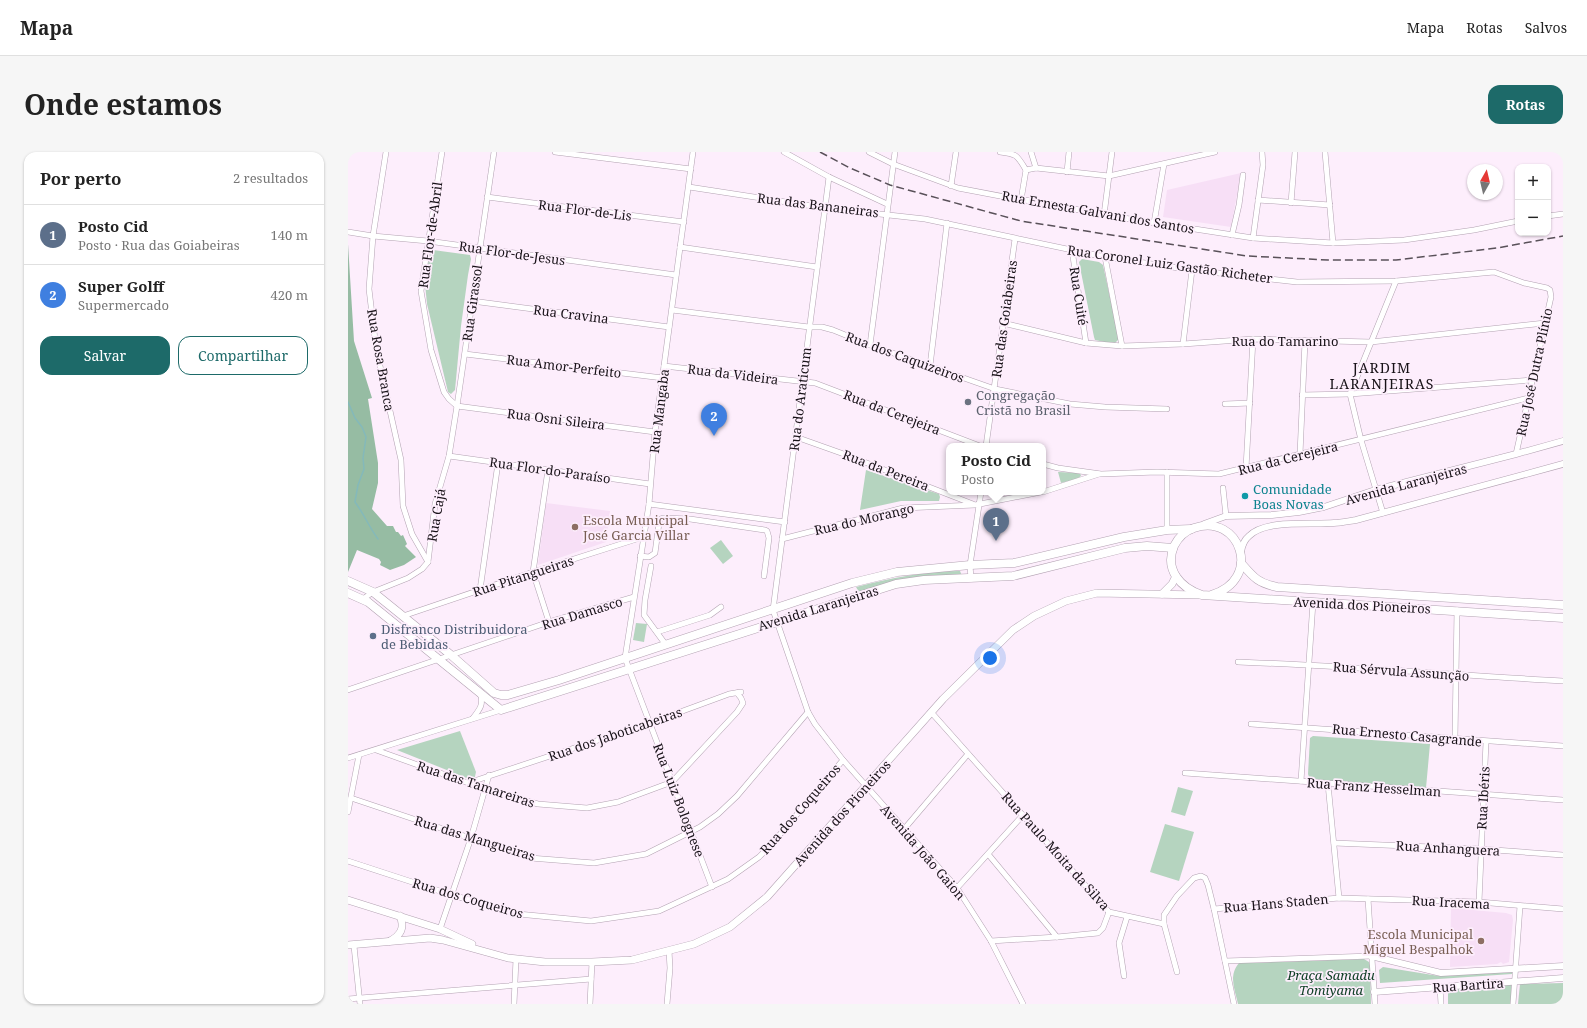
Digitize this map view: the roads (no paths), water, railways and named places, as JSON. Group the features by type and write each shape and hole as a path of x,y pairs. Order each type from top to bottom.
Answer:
{"main road":[{"path":"1202,595 1192,592 1182,585 1172,567 1171,558 1174,548 1183,534 1191,529 1209,525 1226,531 1237,544 1240,552 1241,563 1235,581 1224,590 1211,594"},
{"name":"Avenida Laranjeiras","path":"451,655 494,693 508,695 666,645 852,583 897,572 970,565 1014,563 1098,542 1167,530 1191,529"},
{"name":"Avenida Laranjeiras","path":"501,710 896,584 924,580 1013,576 1125,548 1147,546 1174,548"},
{"name":"Avenida dos Pioneiros","path":"1241,563 1264,584 1277,587 1563,605"},
{"path":"1162,594 1172,584 1176,576"},
{"path":"348,581 373,592 451,655"},
{"path":"348,593 363,599 501,710"},
{"name":"Avenida dos Pioneiros","path":"490,952 516,959 545,962 632,960 694,944 730,926 767,897 931,712 993,649 1013,630 1034,616 1066,601 1097,593 1211,594 1563,618"},
{"path":"348,900 440,929 490,952"},
{"path":"386,943 397,936 402,929 400,916"},
{"path":"430,938 440,929"},
{"path":"351,945 430,938 490,952"}],"street":[{"name":"Rua Rosa Branca","path":"386,152 373,236 369,289 376,348 401,460 403,506 412,534 428,562"},
{"name":"Rua Flor-de-Abril","path":"442,152 421,291 431,350 444,392 457,406"},
{"name":"Rua Girassol","path":"457,406 494,152"},
{"path":"555,152 691,169"},
{"name":"Rua Mangaba","path":"629,669 625,658 648,504 655,432 693,152"},
{"path":"784,152 829,177 887,204"},
{"name":"Rua Ernesta Galvani dos Santos","path":"869,152 893,164 951,186 1104,215 1253,238 1333,243 1404,240 1474,230 1515,222"},
{"path":"870,345 887,204 895,152"},
{"path":"951,186 956,152"},
{"path":"1000,152 1014,154 1018,157 1026,170 1021,200"},
{"path":"1031,152 1036,168"},
{"path":"1067,172 1069,152"},
{"path":"1104,215 1112,152"},
{"path":"1026,170 1036,168 1109,176 1212,152"},
{"path":"1253,238 1263,165 1262,152"},
{"path":"1291,202 1295,152"},
{"path":"1325,152 1333,243"},
{"path":"1154,223 1164,164"},
{"path":"1232,235 1239,205 1243,175"},
{"name":"Rua do Araticum","path":"777,621 773,610 829,177"},
{"name":"Rua das Bananeiras","path":"689,187 825,208 886,214 947,223"},
{"name":"Rua Flor-de-Lis","path":"487,197 684,222"},
{"path":"1258,200 1330,205"},
{"path":"1551,216 1563,214"},
{"path":"930,366 947,223"},
{"name":"Rua Coronel Luiz Gastão Richeter","path":"947,223 1015,239 1105,257 1192,270 1297,282 1396,282 1494,272 1524,283 1542,286 1550,290"},
{"name":"Rua Flor-de-Jesus","path":"348,232 428,241 676,275"},
{"name":"Rua das Goiabeiras","path":"986,443 1015,239"},
{"path":"680,247 818,268"},
{"name":"Rua Cuité","path":"1072,250 1086,343"},
{"path":"1105,257 1122,346"},
{"path":"1183,344 1192,270"},
{"path":"1383,513 1361,440 1350,394 1396,282"},
{"name":"Rua José Dutra Plínio","path":"1516,454 1551,297 1550,290"},
{"name":"Rua Cravina","path":"472,301 669,327"},
{"name":"Rua dos Caquizeiros","path":"672,310 822,327 995,389 1070,404 1167,409"},
{"name":"Rua do Tamarino","path":"1003,323 1086,343 1122,346 1183,344 1253,339 1371,342 1545,323"},
{"path":"1246,468 1253,339"},
{"path":"1300,454 1305,341"},
{"name":"Rua Amor-Perfeito","path":"465,354 662,378"},
{"name":"Rua da Videira","path":"664,366 802,383"},
{"path":"1302,395 1350,394 1532,380"},
{"name":"Rua da Cerejeira","path":"802,383 815,384 829,388 972,443"},
{"name":"Rua da Cerejeira","path":"1046,465 1101,474 1167,472 1219,474 1528,398"},
{"path":"1225,404 1250,403"},
{"name":"Rua Cajá","path":"428,562 435,504 449,456 457,406"},
{"name":"Rua Osni Sileira","path":"457,406 655,432"},
{"name":"Rua da Pereira","path":"796,437 946,492"},
{"name":"Avenida Laranjeiras","path":"1200,526 1226,516 1272,515 1299,512 1375,490 1563,441"},
{"name":"Rua Flor-do-Paraíso","path":"449,456 650,484"},
{"path":"480,590 498,463"},
{"name":"Avenida Laranjeiras","path":"1240,552 1249,535 1266,527 1276,525 1336,523 1383,513 1563,464"},
{"path":"548,470 533,572 549,622"},
{"path":"1167,472 1167,530"},
{"name":"Rua do Morango","path":"1046,491 1101,474"},
{"path":"1223,488 1226,516"},
{"name":"Rua da Pereira","path":"954,495 978,504"},
{"path":"972,579 970,565 980,495"},
{"name":"Rua do Morango","path":"782,539 903,508 978,504 1026,495"},
{"path":"648,504 785,522"},
{"path":"640,556 649,557 655,553 660,519 664,518 690,519 765,530 767,531 769,538 764,576"},
{"name":"Rua Pitangueiras","path":"403,616 643,537"},
{"path":"363,599 373,592 408,578 422,569 428,562"},
{"path":"651,566 644,605 644,615 666,645"},
{"name":"Rua Damasco","path":"348,690 549,622 634,597"},
{"path":"1300,781 1313,602"},
{"path":"656,632 710,615 721,607"},
{"path":"1455,738 1457,610"},
{"path":"777,621 808,712 815,724 843,760 866,786"},
{"name":"Rua Sérvula Assunção","path":"1238,662 1308,664 1456,676 1563,681"},
{"name":"Rua Luiz Bolognese","path":"629,669 712,887"},
{"path":"473,719 482,705 482,699 479,692"},
{"name":"Rua dos Jaboticabeiras","path":"468,783 739,692"},
{"name":"Rua das Tamareiras","path":"376,750 485,789 538,804 587,808 618,802 672,782 737,712 743,703 739,692"},
{"name":"Avenida Laranjeiras","path":"348,758 501,710"},
{"name":"Rua das Mangueiras","path":"351,798 530,858 594,863 646,854 692,832 710,821 737,796 808,712"},
{"name":"Rua Paulo Moita da Silva","path":"931,712 1109,912 1164,924"},
{"name":"Rua Ernesto Casagrande","path":"1251,724 1455,738 1486,742 1563,746"},
{"name":"Rua Ibéris","path":"1479,902 1480,849 1486,742"},
{"path":"393,744 393,756"},
{"path":"905,828 968,754"},
{"path":"348,812 360,755"},
{"name":"Rua dos Coqueiros","path":"348,861 452,895 518,914 591,921 659,911 737,874 759,857 771,845 843,760"},
{"name":"Rua Franz Hesselman","path":"1185,773 1563,800"},
{"path":"440,929 471,838 490,775"},
{"path":"1328,784 1339,898"},
{"name":"Avenida João Gaion","path":"866,786 957,888 991,941 1023,1004"},
{"path":"957,888 1022,815"},
{"name":"Rua Anhanguera","path":"1334,843 1480,849 1563,856"},
{"path":"988,854 1057,937"},
{"path":"1177,972 1164,924 1164,915 1177,896 1194,878 1201,876 1205,878 1214,909 1234,1004"},
{"name":"Rua Iracema","path":"1339,898 1479,902 1563,910"},
{"name":"Rua Hans Staden","path":"1214,909 1339,898"},
{"path":"1368,899 1375,1004"},
{"path":"1513,1004 1520,906"},
{"path":"991,941 1098,933 1103,928 1109,912"},
{"path":"1124,976 1119,943 1127,917"},
{"path":"351,945 360,1001"},
{"path":"667,1004 670,968 669,951"},
{"path":"1225,961 1372,956"},
{"name":"Rua Bartira","path":"1372,956 1441,973 1563,966"},
{"path":"514,1004 516,959"},
{"path":"590,1004 592,962"},
{"name":"Rua Bartira","path":"1374,992 1563,978"},
{"path":"348,999 360,1001 591,979"},
{"path":"1440,987 1441,1004"}],"waterway":[{"path":"348,402 366,437 363,458 364,469 358,485 355,502 378,539"}],"railway":[{"path":"820,152 850,168 890,185 1021,221 1247,256 1328,260 1396,260 1497,248 1563,236"}],"place":[{"name":"Congregação Cristã no Brasil","path":"968,402"},
{"name":"Super Golff","path":"714,436"},
{"name":"Comunidade Boas Novas","path":"1245,496"},
{"name":"Escola Municipal José Garcia Villar","path":"575,527"},
{"name":"Posto Cid","path":"996,541"},
{"name":"Disfranco Distribuidora de Bebidas","path":"373,636"},
{"name":"Escola Municipal Miguel Bespalhok","path":"1481,941"}],"district":[{"name":"JARDIM LARANJEIRAS","path":"1382,376"}],"park label":[{"name":"Praça Samadu Tomiyama","path":"1331,982"}]}
